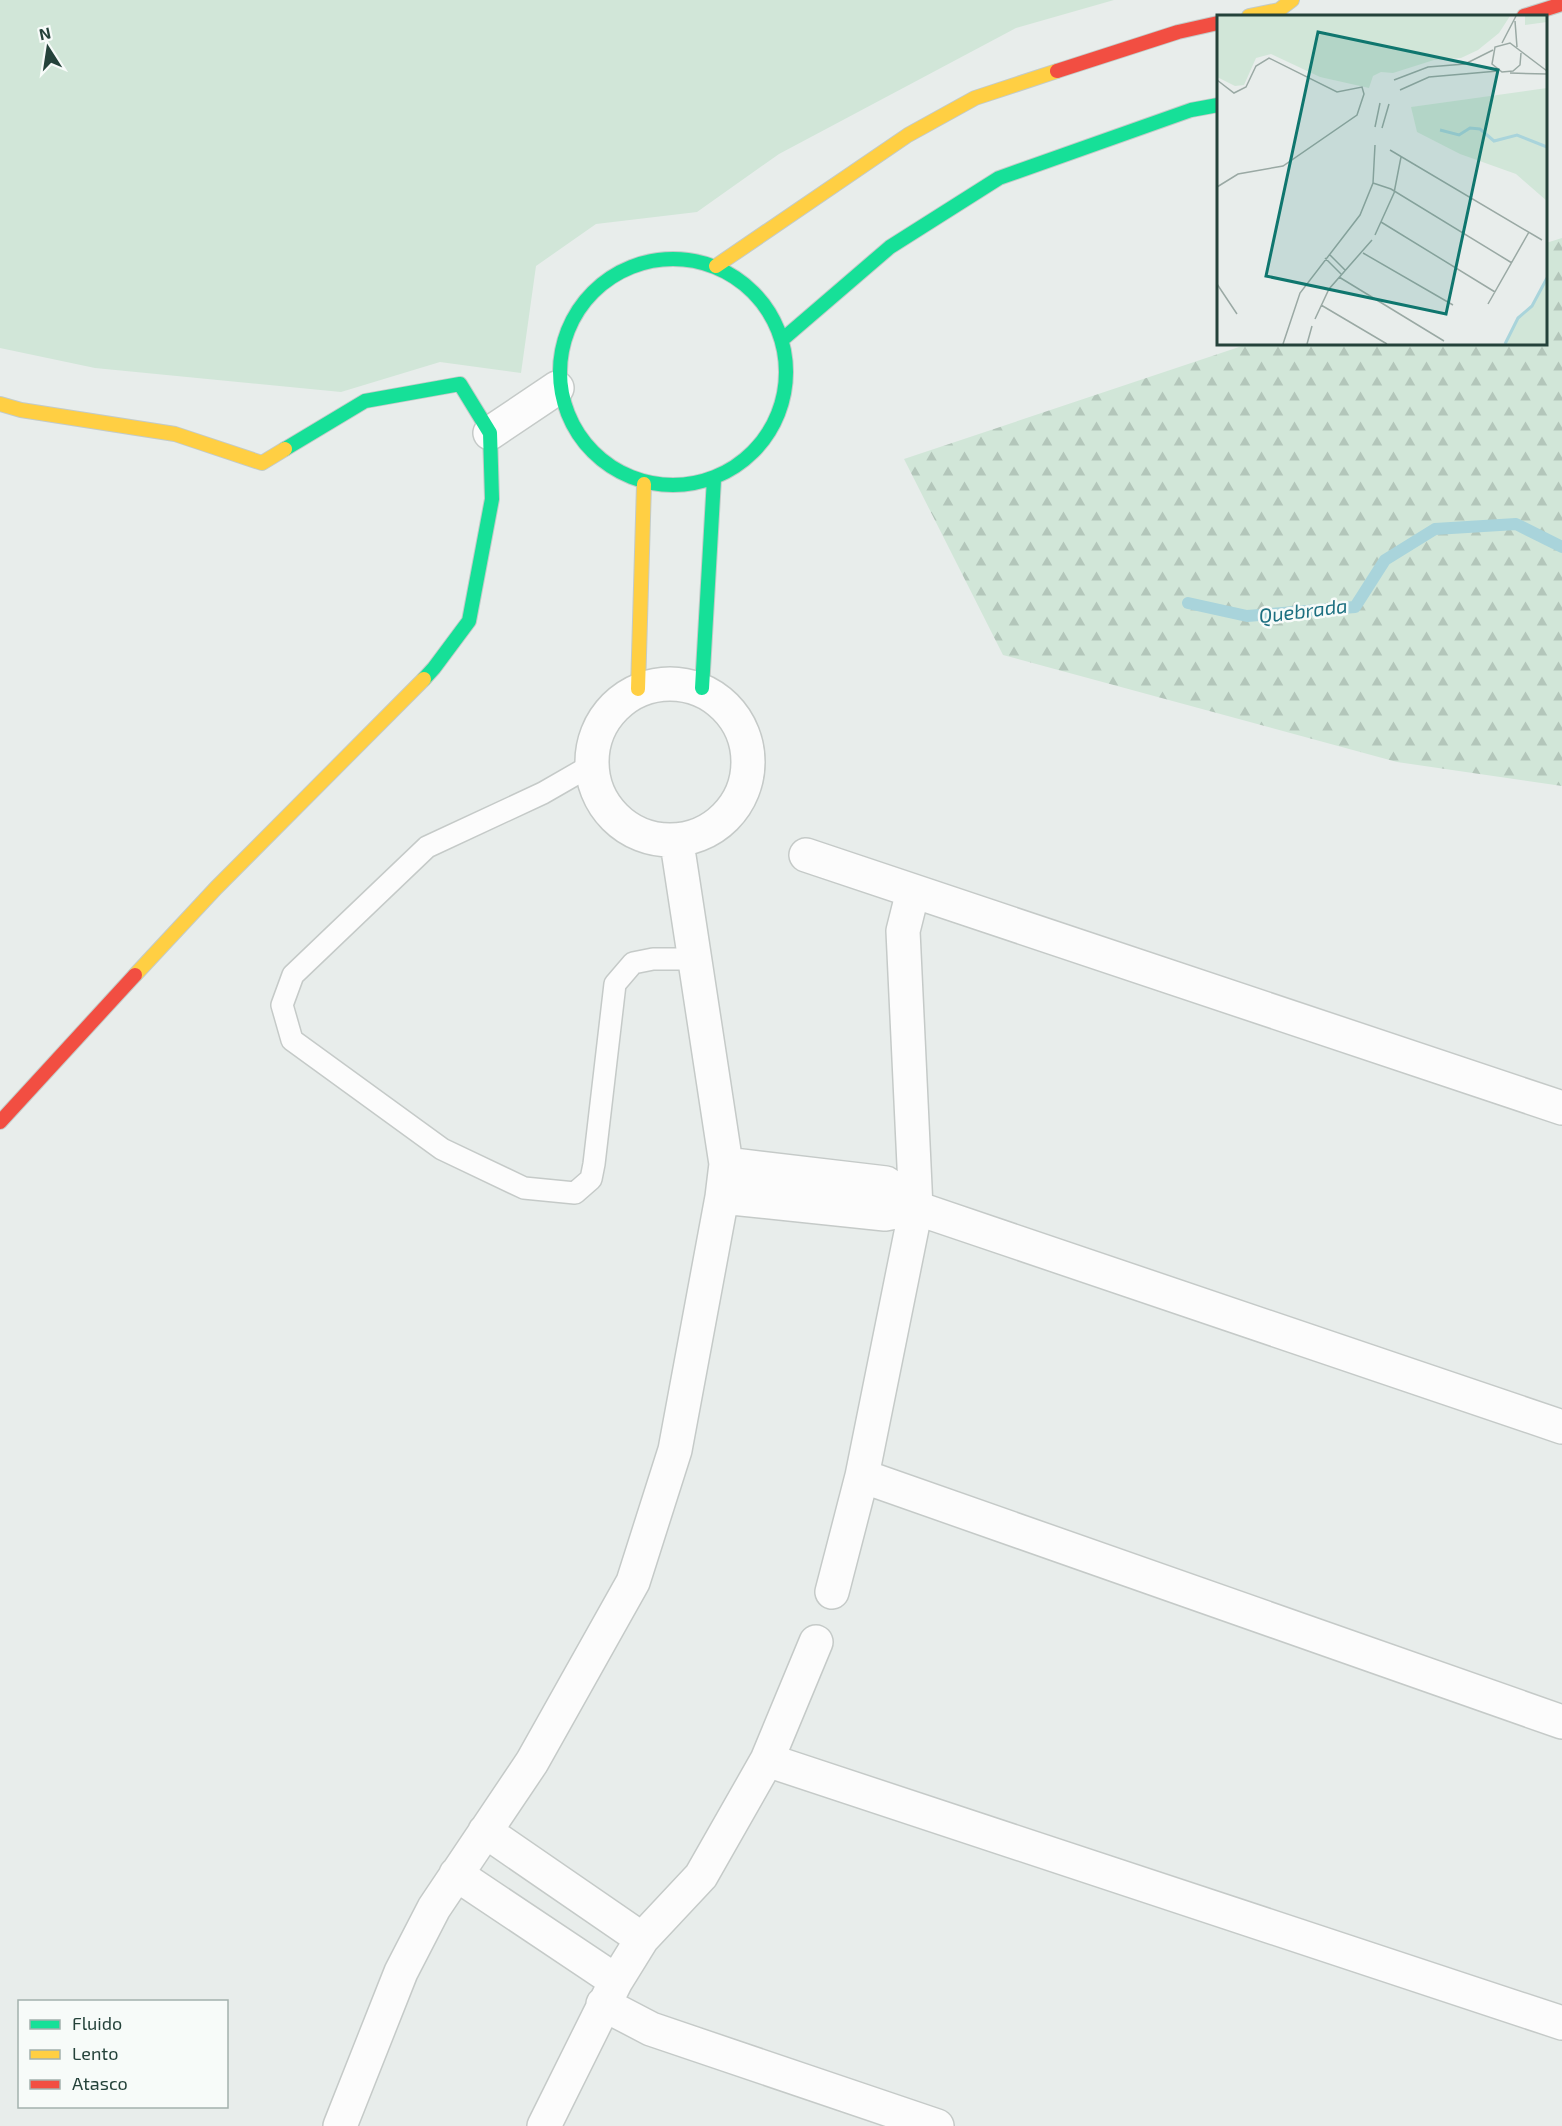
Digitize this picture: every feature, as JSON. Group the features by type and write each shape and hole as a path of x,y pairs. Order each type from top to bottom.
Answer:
{"street":[{"path":"1254,15 1279,10 1292,0"},
{"path":"1527,15 1562,4"},
{"path":"716,266 908,135 975,98 1178,32 1217,23"},
{"path":"783,339 890,247 999,178 1191,111 1217,105"},
{"path":"656,259 716,266 758,295 783,339 787,381 776,422 751,456 714,479 644,484 585,449 557,388 565,329 601,281 656,259"},
{"path":"0,404 21,410 175,434 262,463 365,401 460,384 490,433 492,500 469,621 434,668 216,888 0,1122"},
{"path":"490,433 557,388"},
{"path":"702,688 714,479"},
{"path":"638,689 644,484"},
{"path":"670,682 702,688 742,723 751,775 726,821 677,843 636,835 603,807 590,766 603,720 638,689 670,682"},
{"path":"340,2126 401,1972 434,1908 532,1762 633,1582 675,1450 722,1197 726,1164 677,843"},
{"path":"806,855 1562,1108"},
{"path":"832,1592 862,1476 916,1208 903,931 913,891"},
{"path":"726,1164 886,1183 916,1208 1562,1426"},
{"path":"722,1197 885,1214 916,1208"},
{"path":"862,1476 1562,1722"},
{"path":"544,2126 610,1992 642,1939 701,1876 767,1760 816,1642"},
{"path":"767,1760 1562,2023"},
{"path":"485,1831 642,1939"},
{"path":"514,1913 543,1870"},
{"path":"456,1874 514,1913 651,2029 937,2126"}],"lane":[{"path":"590,766 543,794 427,848 292,975 282,1005 292,1040 442,1149 524,1188 575,1192 591,1179 594,1164 615,984 633,963 653,959 696,959"}],"green space":[{"path":"0,0 1114,0 1016,28 779,154 697,212 596,224 536,266 521,373 440,362 341,392 95,368 0,348"},
{"path":"1562,238 1562,786 1397,762 1003,655 904,459 1245,345 1547,345 1547,243"}],"waterway":[{"name":"Quebrada","path":"1188,603 1247,616 1355,607 1385,560 1435,529 1516,524 1562,547"}],"traffic: fast":[{"path":"783,339 890,247 999,178 1191,110 1217,105"},
{"path":"673,259 695,261 716,268 736,278 753,292 767,309 777,329 784,350 786,372 784,394 777,415 767,435 753,452 736,466 716,476 695,483 673,485 651,483 630,476 610,466 593,452 579,435 569,415 562,394 560,372 562,350 569,329 579,309 593,292 610,278 630,268 651,261 673,259"},
{"path":"285,449 365,401 460,384 490,433 492,499 469,621 424,679"},
{"path":"702,688 714,479"}],"traffic: slow":[{"path":"1254,15 1279,10 1292,0"},
{"path":"716,266 908,135 975,98 1057,71"},
{"path":"0,404 21,410 175,434 262,463 285,449"},
{"path":"638,689 644,484"},
{"path":"135,975 216,888 424,679"}],"traffic: jam":[{"path":"1527,15 1562,4"},
{"path":"1057,71 1178,32 1217,23"},
{"path":"0,1122 135,975"}]}
